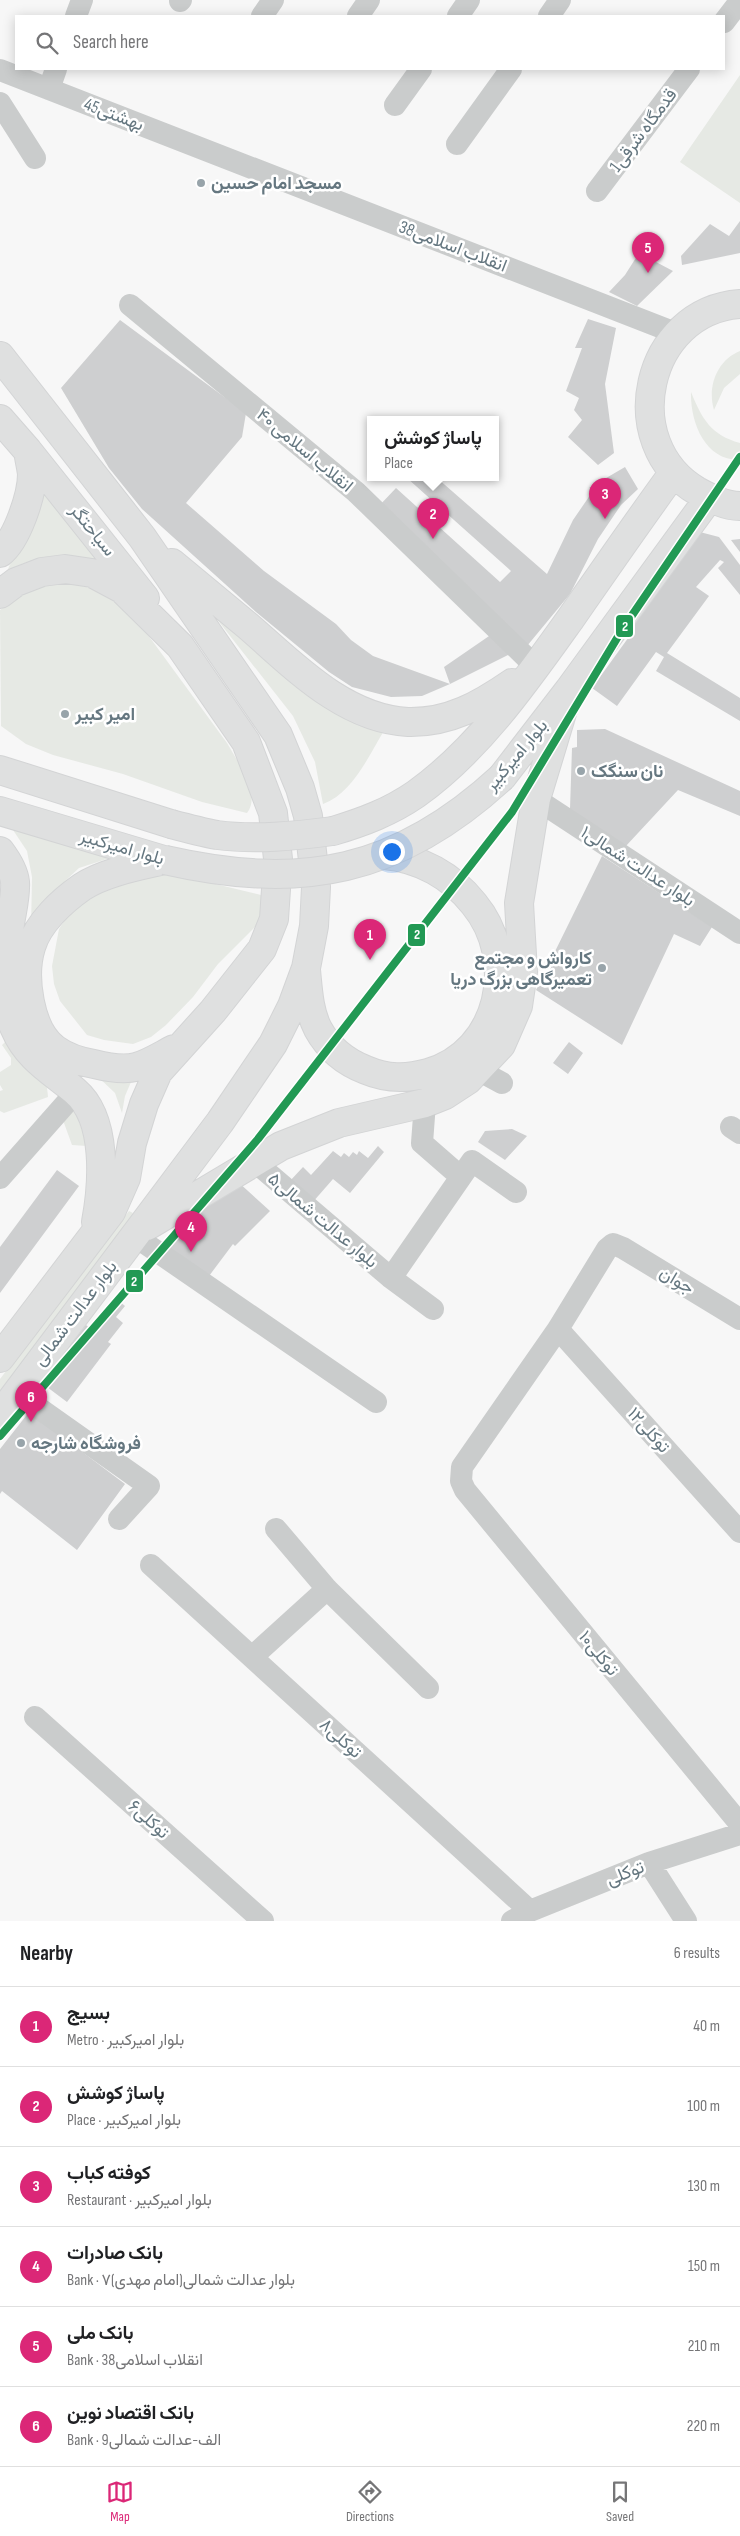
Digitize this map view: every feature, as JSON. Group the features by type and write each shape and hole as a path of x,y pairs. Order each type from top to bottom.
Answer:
{"main road":[{"path":"740,304 729,305 702,316 678,334 660,358 650,387 649,417 657,446 674,472 690,487 709,498 740,506"},
{"name":"سیاحتگر","path":"0,356 142,538"},
{"name":"سیاحتگر","path":"0,419 134,581 180,646"},
{"path":"0,553 18,526 29,495 32,474 28,451"},
{"path":"142,538 302,673 345,702 375,715 408,722 446,717 478,706 536,667 674,472"},
{"name":"بلوار امیرکبیر","path":"0,811 165,860 234,872 284,873 339,869 384,855 413,843 475,802 502,777 569,690 709,498"},
{"path":"142,538 278,735 300,788 308,816 316,887 314,926 306,968 309,1000 317,1027 326,1042 348,1063 381,1077 410,1078 440,1069 467,1052 486,1030 496,1002 500,978 499,955 490,929 464,890 444,875 417,862 384,855"},
{"path":"0,594 16,582 42,572 65,569 92,572 122,589 180,646"},
{"name":"بلوار عدالت شمالی","path":"0,1358 111,1212 126,1178 132,1143 144,1104 154,1080 180,1046 213,1011 262,949 274,919 278,859 273,813 246,742 180,646"},
{"name":"بلوار امیرکبیر","path":"0,762 12,775 171,824 216,834 245,837 301,836 333,831 377,817 416,794 448,767 476,738 536,667"},
{"path":"133,1235 281,1146 339,1123 425,1103 445,1095 468,1080 501,1044 518,1006 523,972 519,903 536,798 569,690"},
{"path":"0,851 15,881 5,923 6,996 14,1029 34,1058 76,1092 83,1100 100,1141 102,1184 93,1238"},
{"path":"165,860 106,877 84,886 64,901 45,923 31,946 26,977 38,1028 55,1049 81,1062 105,1066 136,1067 180,1046"},
{"name":"بلوار عدالت شمالی","path":"0,1414 220,1122 263,1058 292,1006 306,968"}],"street":[{"path":"76,15 82,0"},
{"path":"263,15 274,0"},
{"path":"359,15 369,0"},
{"path":"459,15 469,0"},
{"path":"550,15 560,0"},
{"path":"725,21 740,1"},
{"name":"بهشتی45","path":"0,70 53,79 228,159"},
{"path":"395,104 420,70"},
{"path":"457,144 510,70"},
{"name":"1قدمگاه شرقی","path":"597,191 688,70"},
{"path":"0,103 35,158"},
{"name":"38انقلاب اسلامی","path":"228,159 678,334"},
{"name":"انقلاب اسلامی ۴۰","path":"130,305 356,492 536,667"},
{"name":"بلوار عدالت شمالی۱","path":"536,798 740,933"},
{"path":"478,1070 502,1083"},
{"path":"0,1178 76,1092"},
{"path":"425,1103 422,1143 461,1177"},
{"path":"391,1278 472,1161 516,1192"},
{"name":"بلوار عدالت شمالی۵","path":"255,1162 391,1278 433,1309"},
{"path":"133,1235 376,1402"},
{"name":"جوان","path":"558,1329 607,1250 613,1244 623,1248 740,1319"},
{"name":"۱۰توکلی","path":"558,1329 462,1467 461,1481 465,1490 740,1824"},
{"name":"توکلی۱۲","path":"558,1329 740,1532"},
{"path":"16,1392 149,1486 119,1519"},
{"path":"276,1529 326,1589 428,1688"},
{"name":"توکلی۸","path":"151,1565 252,1657 521,1916"},
{"path":"252,1657 326,1589"},
{"name":"توکلی۶","path":"35,1717 263,1921"},
{"name":"توکلی","path":"521,1916 649,1863 740,1834"},
{"path":"649,1863 686,1921"}],"shaded area":[{"path":"740,75 740,203 680,162"},
{"path":"740,351 740,374 724,388 714,410 712,392 716,375 725,361"},
{"path":"691,392 699,410 709,425 730,440 740,443 740,460 728,459 717,454 702,438 693,415"},
{"path":"42,486 109,566 83,558 58,556 33,560 7,571 25,533"},
{"path":"52,582 72,583 101,591 121,602 148,635 227,743 242,768 252,797 247,813 202,802 123,774 53,755 26,744 1,726 0,610 28,586"},
{"path":"205,604 385,729 352,782 334,799 323,804 315,762 293,716"},
{"path":"7,821 116,856 79,868 46,899 31,929 32,877 27,851"},
{"path":"140,875 178,875 265,896 261,921 218,964 193,997 166,1025 151,1037 133,1044 104,1040 87,1035 60,1001 54,984 52,966 59,929 71,910 87,896"},
{"path":"9,1038 47,1087 48,1097 4,1113 0,1111 0,1091 3,1090 0,1085 0,1072 11,1065 11,1058 2,1045"},
{"path":"96,1075 131,1082 125,1096 122,1113 115,1093"},
{"path":"75,1109 87,1146 72,1145 60,1112"},
{"path":"129,1211 133,1213 115,1246 0,1397 0,1379"}],"building":[{"path":"740,221 740,253 682,265 681,256 710,224 729,236"},
{"path":"639,253 673,271 637,306 609,292 625,275"},
{"path":"588,319 616,328 605,384 614,453 598,465 568,437 582,420 574,410 579,398 566,391 582,348 575,348"},
{"path":"120,320 246,413 242,437 186,503 264,571 336,624 351,640 373,656 450,684 422,696 391,697 352,687 329,672 256,612 142,509 109,468 61,388"},
{"path":"625,467 638,489 621,505 598,539 570,594 527,646 378,507 396,488 500,582 511,571 410,481 440,481 547,574 573,520 595,488 589,488"},
{"path":"696,531 719,537 740,565 740,595 718,568 724,562 720,560 696,587 709,596 667,653 740,698 740,721 656,671 664,657 656,652 617,706 592,688 631,634 627,631"},
{"path":"740,539 740,552 731,540"},
{"path":"492,634 512,653 450,684 444,667"},
{"path":"605,729 740,791 740,816 678,790 625,847 570,809 572,748 577,747 577,730"},
{"name":"کارواش و مجتمع تعمیرگاهی بزرگ دریا","path":"602,856 712,927 700,946 674,934 622,1045 536,990"},
{"path":"569,1042 583,1053 568,1074 553,1063"},
{"path":"512,1129 527,1136 505,1160 478,1142 485,1131"},
{"path":"378,1146 384,1152 350,1193 333,1179 312,1203 289,1182 303,1167 311,1175 333,1151 341,1157 344,1153 349,1157 353,1152 357,1155 359,1151 368,1158"},
{"path":"57,1170 79,1186 0,1293 0,1247"},
{"path":"237,1181 270,1211 235,1246 233,1244 206,1280 161,1244 177,1224 198,1212 214,1195 219,1200"},
{"path":"115,1298 125,1306 116,1317 123,1323 108,1342 111,1344 67,1402 47,1387 52,1380 47,1376 86,1325 91,1329"},
{"path":"29,1412 125,1484 77,1550 2,1491 0,1494 0,1449"}],"transit line":[{"name":"2","path":"0,1436 258,1139 512,812 622,630 740,457"}],"place":[{"name":"مسجد امام حسین","path":"201,183"},
{"name":"بانک ملی","path":"648,273"},
{"name":"کوفته کباب","path":"605,519"},
{"name":"پاساژ کوشش","path":"433,539"},
{"name":"امیر کبیر","path":"65,714"},
{"name":"نان سنگک","path":"581,771"},
{"name":"بسیج","path":"370,960"},
{"name":"کارواش و مجتمع تعمیرگاهی بزرگ دریا","path":"602,968"},
{"name":"بانک صادرات","path":"191,1252"},
{"name":"بانک اقتصاد نوین","path":"31,1422"},
{"name":"فروشگاه شارجه","path":"21,1443"}]}
